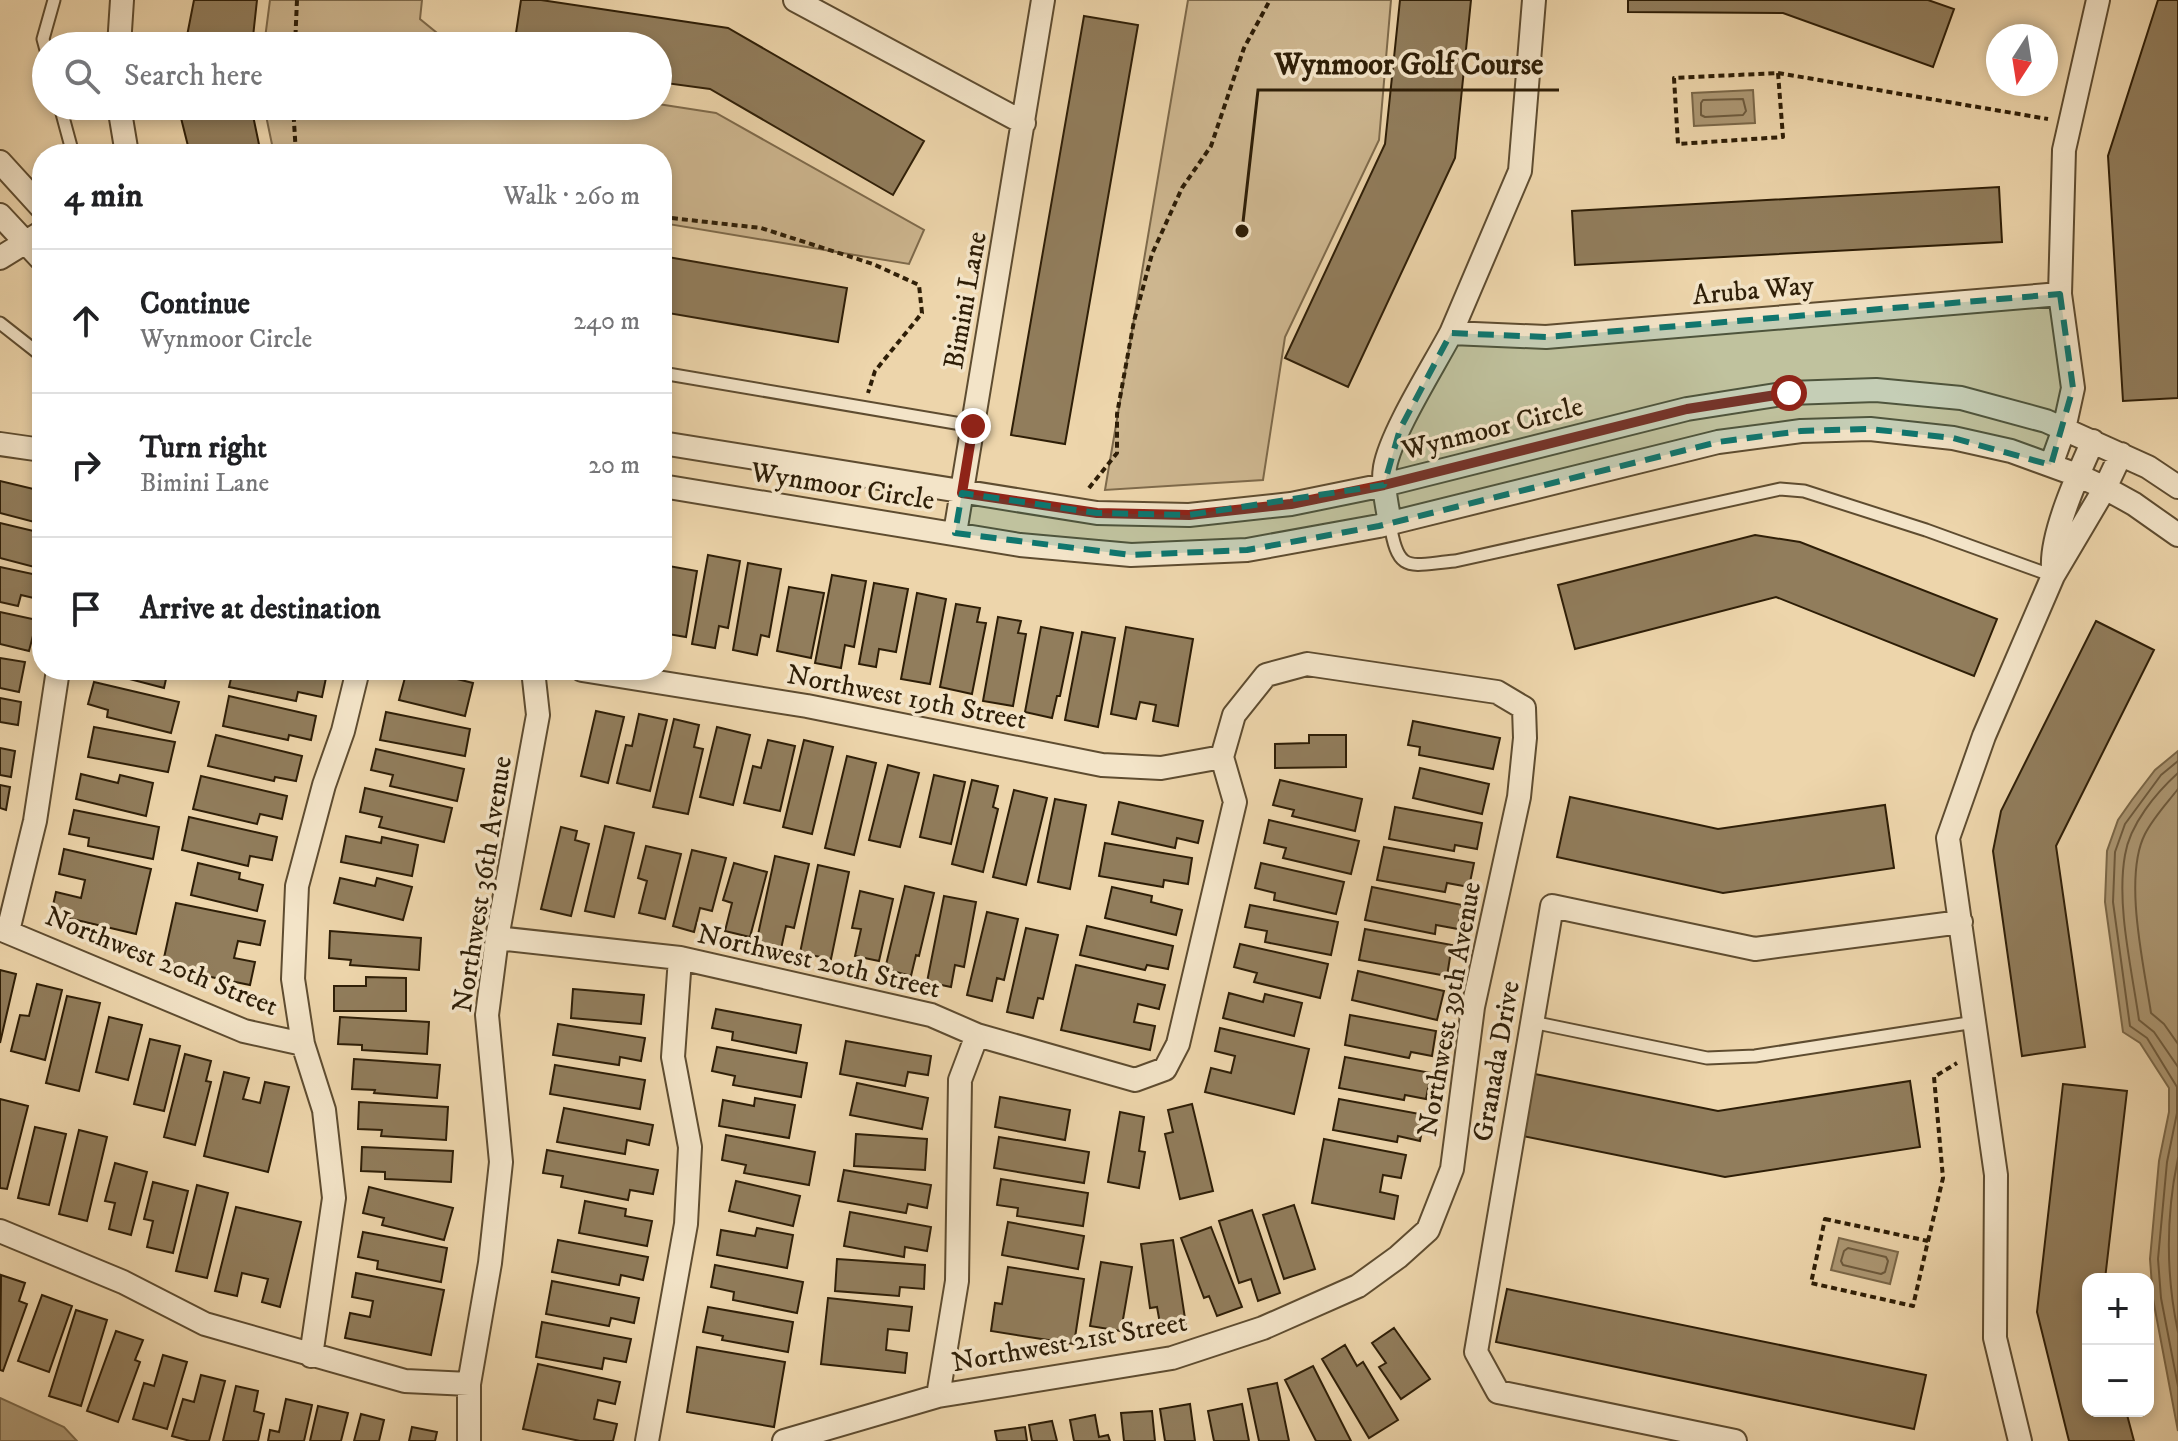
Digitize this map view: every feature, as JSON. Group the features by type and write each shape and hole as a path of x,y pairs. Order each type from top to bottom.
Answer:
{"street":[{"path":"120,32 122,0"},
{"path":"795,0 1024,123"},
{"name":"Bimini Lane","path":"955,533 1043,0"},
{"path":"1390,523 1384,485 1385,466 1400,429 1451,333 1520,171 1534,0"},
{"path":"2051,465 2064,429 2073,388 2060,294 2064,150 2098,0"},
{"path":"121,120 125,144"},
{"path":"0,162 32,197"},
{"path":"0,215 32,236"},
{"path":"0,258 32,238"},
{"name":"Aruba Way","path":"1451,333 1546,337 2060,294"},
{"name":"Wynmoor Circle","path":"672,445 1097,513 1189,515 1291,504 1384,485 1687,409 1789,393 1876,390 1961,398 2064,429 2148,467 2178,487"},
{"name":"Wynmoor Circle","path":"672,488 1020,545 1131,555 1247,550 1390,523 1718,442 1801,431 1870,429 1953,438 2011,451 2105,488 2178,535"},
{"path":"2053,576 2052,554 2077,475 2093,441"},
{"path":"0,444 32,449"},
{"path":"2020,1441 1995,1338 1996,1175 1948,838 1984,736 2053,576 2105,488 2121,454"},
{"name":"Northwest 39th Avenue","path":"1222,757 1234,715 1266,675 1307,664 1497,692 1524,708 1525,738 1519,797 1473,1007 1452,1169 1428,1230 1398,1257"},
{"path":"4,930 35,821 56,680"},
{"path":"311,1356 334,1198 324,1110 303,1044 293,979 297,886 356,680"},
{"name":"Northwest 36th Avenue","path":"469,1441 469,1384 490,1263 501,1162 487,1015 497,938 538,715 534,680"},
{"name":"Northwest 19th Street","path":"644,680 807,706 1102,765 1161,768 1222,757"},
{"name":"Northwest 20th Street","path":"497,938 680,958 931,1015 977,1035 1135,1080 1165,1069 1178,1044 1235,802 1222,757"},
{"name":"Granada Drive","path":"1735,1441 1498,1392 1476,1352 1552,906 1755,949 1961,922"},
{"name":"Northwest 20th Street","path":"4,930 244,1031 303,1044"},
{"path":"647,1441 686,1224 690,1147 673,1057 680,958"},
{"path":"938,1396 957,1281 960,1080 977,1035"},
{"path":"0,1231 123,1282 205,1324 405,1381 469,1384"},
{"name":"Northwest 21st Street","path":"784,1441 938,1396 1172,1358 1263,1328 1358,1286 1398,1257"}],"lane":[{"path":"45,32 54,0"},
{"path":"64,120 70,144"},
{"path":"0,323 32,348"},
{"path":"672,375 973,426"},
{"path":"1390,523 1395,553 1403,561 1417,565 1455,561 1780,489 1818,495 2053,576"},
{"path":"1532,1022 1707,1058 1755,1056 1976,1022"}],"path":[{"path":"296,32 297,0"},
{"path":"1066,508 1096,483 1117,453 1117,414 1131,337 1152,254 1182,188 1211,146 1244,48 1270,0"},
{"path":"1778,73 1783,137 1678,144 1674,78 1778,73 2070,123"},
{"path":"294,120 295,144"},
{"path":"672,218 761,228 873,264 919,285 922,313 875,371 863,407"},
{"path":"1928,1241 1825,1219 1811,1283 1913,1306 1943,1178 1934,1077 1979,1049"}],"highlighted area":[{"path":"2060,294 2073,388 2051,465 1953,438 1870,429 1801,431 1718,442 1379,526 1247,550 1131,555 955,533 962,493 1097,513 1189,515 1384,485 1400,429 1451,333 1546,337"}],"shaded area":[{"path":"270,0 422,0 420,19 436,32 266,32"},
{"path":"1188,0 1391,0 1379,140 1285,337 1263,480 1105,490"},
{"path":"672,106 716,113 924,230 909,264 672,225 672,144 272,144 267,120 672,120"}],"water":[{"path":"1753,90 1755,123 1694,126 1692,93"},
{"path":"2178,751 2178,1431 2154,1304 2154,1273 2151,1273 2150,1259 2159,1161 2169,1112 2169,1088 2140,1043 2123,1032 2105,902 2107,851 2118,820 2155,770"},
{"path":"1839,1238 1898,1252 1890,1284 1831,1270"},
{"path":"0,1398 64,1427 77,1441 0,1441"}],"building":[{"path":"194,0 257,0 254,32 188,32"},
{"path":"521,0 541,0 728,28 924,141 893,195 710,89 672,84 672,32 516,32"},
{"path":"1400,0 1471,0 1455,158 1348,387 1285,358 1385,144"},
{"path":"1628,0 1928,0 1954,9 1933,67 1783,13 1628,12"},
{"path":"2158,0 2178,0 2178,398 2123,401 2108,156"},
{"path":"1084,16 1138,25 1065,444 1011,435"},
{"path":"182,120 254,120 259,144 188,144"},
{"path":"1999,187 2002,242 1575,265 1572,211"},
{"path":"672,258 847,288 838,342 672,314"},
{"path":"0,481 32,489 32,521 0,513"},
{"path":"0,523 32,531 32,566 0,558"},
{"path":"1755,535 1800,542 1997,619 1974,676 1776,597 1575,649 1558,585"},
{"path":"708,555 740,561 728,628 719,626 715,648 692,644"},
{"path":"748,563 781,569 769,637 761,635 757,655 733,650"},
{"path":"0,567 32,574 32,598 21,595 18,606 0,602"},
{"path":"672,567 697,571 686,637 672,635"},
{"path":"832,575 866,581 854,647 845,645 841,668 815,663"},
{"path":"874,583 908,589 896,652 879,649 876,667 859,664"},
{"path":"789,587 824,593 811,658 777,651"},
{"path":"917,593 946,599 930,684 901,679"},
{"path":"956,604 980,608 977,622 986,623 972,694 940,687"},
{"path":"0,612 32,619 29,651 0,644"},
{"path":"998,617 1021,621 1018,633 1026,634 1013,706 983,701"},
{"path":"2096,621 2154,650 2056,846 2085,1047 2022,1056 1993,851 2001,811"},
{"path":"1041,627 1073,633 1060,696 1057,696 1052,718 1025,712"},
{"path":"1126,627 1193,639 1178,726 1153,721 1156,705 1140,702 1136,719 1111,714"},
{"path":"1082,632 1115,638 1098,727 1065,720"},
{"path":"0,658 25,662 19,692 0,688"},
{"path":"133,680 166,680 164,688"},
{"path":"231,680 326,680 322,697 298,692 296,701 229,687"},
{"path":"404,680 461,680 473,683 465,716 399,700"},
{"path":"94,682 179,702 171,733 107,717 108,710 88,704"},
{"path":"229,696 316,716 311,740 289,735 288,740 223,726"},
{"path":"0,698 21,702 18,725 0,722"},
{"path":"596,711 624,717 608,783 581,776"},
{"path":"386,712 470,729 465,756 380,740"},
{"path":"639,714 667,720 650,791 617,783 626,745 632,746"},
{"path":"674,719 699,725 694,747 703,749 688,814 653,807"},
{"path":"1413,721 1500,738 1493,769 1419,755 1420,747 1408,745"},
{"path":"94,727 175,742 168,772 88,757"},
{"path":"717,727 750,735 733,805 700,797"},
{"path":"216,735 302,756 296,781 275,777 274,781 208,766"},
{"path":"1309,735 1346,735 1346,767 1275,768 1275,744 1309,743"},
{"path":"768,740 795,746 780,811 744,803 753,766 761,768"},
{"path":"804,740 833,747 812,834 783,827"},
{"path":"0,748 15,751 11,777 0,775"},
{"path":"376,749 464,769 457,801 390,786 393,775 371,770"},
{"path":"847,756 876,763 854,855 825,848"},
{"path":"888,765 919,773 900,847 869,840"},
{"path":"1420,768 1489,784 1482,814 1413,798"},
{"path":"81,774 118,783 120,775 153,783 146,816 76,799"},
{"path":"934,775 965,782 951,844 920,837"},
{"path":"201,776 287,796 282,819 260,814 257,824 193,809"},
{"path":"972,780 998,786 993,807 998,809 983,872 952,864"},
{"path":"1280,780 1362,799 1355,831 1292,816 1294,810 1273,805"},
{"path":"0,785 10,787 6,810 0,808"},
{"path":"365,788 452,808 444,842 379,827 382,817 360,812"},
{"path":"1014,790 1047,798 1026,885 993,877"},
{"path":"1570,797 1718,829 1885,805 1894,868 1723,893 1557,857"},
{"path":"1055,799 1086,805 1070,889 1038,882"},
{"path":"1119,802 1203,821 1198,843 1177,838 1175,848 1112,834"},
{"path":"1395,807 1482,823 1477,849 1455,845 1454,851 1389,839"},
{"path":"74,810 159,827 153,859 88,846 89,838 69,834"},
{"path":"189,817 277,837 272,860 250,856 248,866 182,850"},
{"path":"1269,820 1359,841 1351,874 1283,858 1286,848 1264,843"},
{"path":"605,826 634,833 614,917 585,911"},
{"path":"561,827 577,831 575,840 589,844 571,916 541,909"},
{"path":"346,836 381,843 382,837 418,845 412,876 341,862"},
{"path":"1105,843 1192,858 1188,884 1164,880 1163,887 1099,876"},
{"path":"646,846 681,854 665,919 639,913 647,881 638,878"},
{"path":"1384,847 1474,863 1469,887 1447,883 1445,892 1377,880"},
{"path":"64,849 151,869 136,934 51,914 56,892 81,898 85,880 59,874"},
{"path":"692,850 726,858 712,911 700,908 694,932 673,926"},
{"path":"775,856 809,864 794,928 786,926 781,949 756,944"},
{"path":"198,863 240,873 239,879 263,885 257,911 191,895"},
{"path":"734,863 767,872 750,937 725,931 732,903 723,900"},
{"path":"1261,863 1344,882 1336,914 1274,900 1275,893 1255,888"},
{"path":"818,865 849,872 831,959 800,953"},
{"path":"340,878 375,886 377,878 412,887 403,920 334,903"},
{"path":"905,886 934,893 911,976 885,969"},
{"path":"1112,887 1152,896 1151,902 1182,910 1176,935 1105,918"},
{"path":"1372,887 1462,905 1458,929 1436,925 1435,934 1365,920"},
{"path":"860,891 893,899 879,961 855,956 861,929 852,928"},
{"path":"944,896 976,902 964,967 955,965 951,987 927,982"},
{"path":"176,903 265,921 260,945 238,941 234,958 255,962 250,985 162,967"},
{"path":"1250,905 1338,922 1331,955 1265,942 1267,931 1245,927"},
{"path":"987,912 1018,919 1004,980 997,978 992,1001 967,995"},
{"path":"1087,926 1173,946 1168,969 1147,965 1145,970 1080,955"},
{"path":"1026,928 1058,935 1043,999 1038,998 1033,1018 1007,1012"},
{"path":"1365,929 1452,945 1447,976 1359,960"},
{"path":"330,931 421,938 419,970 350,965 351,960 329,958"},
{"path":"1240,944 1328,964 1320,998 1254,982 1257,973 1234,967"},
{"path":"1076,965 1165,985 1159,1009 1138,1004 1134,1022 1155,1026 1150,1050 1061,1030"},
{"path":"0,970 16,974 0,1043"},
{"path":"1358,971 1444,991 1437,1020 1352,1000"},
{"path":"366,977 406,978 406,1011 334,1011 334,986 366,986"},
{"path":"37,984 62,990 45,1060 11,1051 20,1015 29,1016"},
{"path":"573,989 644,995 641,1024 571,1018"},
{"path":"1229,993 1263,1002 1265,994 1302,1003 1294,1036 1223,1018"},
{"path":"67,996 100,1003 79,1091 46,1083"},
{"path":"716,1009 801,1025 796,1053 732,1040 733,1032 712,1028"},
{"path":"1350,1015 1436,1031 1432,1056 1411,1052 1409,1058 1345,1045"},
{"path":"109,1017 142,1025 128,1080 96,1072"},
{"path":"340,1017 429,1022 427,1054 362,1050 362,1045 338,1044"},
{"path":"558,1024 645,1038 641,1061 620,1057 619,1065 553,1055"},
{"path":"1220,1028 1309,1049 1294,1114 1205,1092 1211,1068 1231,1073 1235,1056 1215,1051"},
{"path":"150,1039 180,1046 164,1111 134,1104"},
{"path":"846,1041 931,1056 928,1075 908,1072 905,1086 840,1074"},
{"path":"717,1047 807,1063 801,1097 733,1085 735,1076 712,1071"},
{"path":"185,1054 211,1061 206,1081 211,1082 195,1145 164,1137"},
{"path":"1345,1057 1431,1073 1426,1099 1405,1095 1404,1100 1339,1088"},
{"path":"354,1059 440,1065 437,1098 352,1089"},
{"path":"555,1065 645,1080 640,1109 550,1094"},
{"path":"224,1072 249,1078 243,1099 260,1103 265,1082 289,1087 268,1172 204,1156"},
{"path":"1535,1074 1718,1111 1910,1081 1920,1147 1725,1177 1523,1136"},
{"path":"857,1083 928,1098 922,1129 850,1115"},
{"path":"2063,1084 2127,1091 2106,1273 2082,1273 2082,1417 2128,1417 2134,1441 2069,1441 2037,1312"},
{"path":"1000,1097 1070,1110 1065,1140 995,1127"},
{"path":"755,1098 795,1105 789,1138 719,1126 723,1100 754,1106"},
{"path":"0,1099 28,1106 7,1189 0,1188"},
{"path":"1339,1099 1425,1115 1420,1141 1398,1136 1397,1142 1333,1130"},
{"path":"359,1102 448,1107 446,1140 381,1136 382,1130 358,1129"},
{"path":"1192,1104 1213,1191 1180,1199 1165,1134 1173,1132 1168,1110"},
{"path":"564,1108 653,1125 649,1145 627,1140 625,1154 557,1142"},
{"path":"1120,1112 1144,1117 1139,1151 1145,1152 1139,1188 1108,1182"},
{"path":"35,1127 66,1134 49,1205 18,1198"},
{"path":"79,1130 107,1137 87,1221 59,1214"},
{"path":"856,1134 927,1139 925,1170 854,1166"},
{"path":"726,1135 815,1152 809,1185 744,1173 746,1165 722,1160"},
{"path":"999,1137 1089,1152 1084,1183 994,1168"},
{"path":"1324,1139 1406,1155 1401,1178 1383,1175 1380,1192 1398,1196 1394,1219 1312,1203"},
{"path":"362,1147 453,1151 451,1182 385,1179 385,1172 361,1171"},
{"path":"547,1150 658,1170 653,1194 630,1190 628,1200 561,1187 563,1176 543,1173"},
{"path":"115,1163 147,1172 131,1235 109,1229 115,1203 105,1201"},
{"path":"844,1170 931,1185 927,1208 908,1204 906,1213 838,1201"},
{"path":"1001,1179 1088,1193 1083,1226 1017,1216 1018,1208 997,1205"},
{"path":"736,1181 800,1196 793,1226 729,1211"},
{"path":"153,1182 188,1191 173,1253 147,1247 153,1221 144,1219"},
{"path":"197,1185 228,1193 207,1278 176,1271"},
{"path":"369,1187 453,1208 444,1240 382,1225 384,1218 363,1213"},
{"path":"585,1201 626,1209 625,1216 652,1221 647,1246 579,1233"},
{"path":"1294,1205 1315,1269 1284,1279 1263,1215"},
{"path":"236,1207 301,1222 280,1307 262,1302 268,1279 242,1273 237,1296 215,1291"},
{"path":"1252,1210 1280,1293 1258,1301 1251,1279 1239,1283 1219,1221"},
{"path":"850,1212 931,1227 927,1251 905,1247 904,1257 844,1246"},
{"path":"1008,1222 1084,1236 1078,1269 1002,1255"},
{"path":"1211,1227 1242,1307 1217,1316 1209,1296 1204,1298 1181,1238"},
{"path":"757,1228 793,1235 787,1268 717,1255 721,1230 755,1236"},
{"path":"363,1232 447,1248 441,1282 377,1269 378,1261 358,1257"},
{"path":"558,1240 648,1257 643,1280 621,1275 619,1285 552,1272"},
{"path":"1173,1240 1186,1325 1161,1329 1157,1307 1150,1308 1141,1244"},
{"path":"837,1259 925,1265 924,1289 900,1287 899,1296 835,1291"},
{"path":"1101,1262 1132,1267 1121,1331 1090,1326"},
{"path":"715,1265 803,1282 797,1313 733,1300 734,1292 711,1287"},
{"path":"1008,1267 1084,1279 1074,1344 991,1331 995,1303 1002,1304"},
{"path":"356,1273 444,1290 431,1355 345,1338 350,1313 370,1317 373,1301 352,1297"},
{"path":"1,1275 25,1283 19,1301 27,1304 3,1371 0,1370"},
{"path":"552,1281 639,1298 634,1323 611,1318 609,1326 546,1314"},
{"path":"1507,1289 1926,1375 1914,1429 1496,1342"},
{"path":"42,1295 72,1306 49,1372 18,1361"},
{"path":"828,1298 912,1307 909,1331 888,1329 886,1350 907,1353 905,1373 821,1364"},
{"path":"708,1307 793,1322 788,1352 722,1340 723,1336 703,1332"},
{"path":"76,1310 107,1320 81,1406 49,1396"},
{"path":"542,1322 631,1339 626,1362 604,1358 602,1369 536,1357"},
{"path":"1394,1328 1430,1379 1401,1399 1379,1367 1386,1363 1372,1343"},
{"path":"116,1331 143,1340 135,1360 140,1362 118,1422 87,1411"},
{"path":"1345,1345 1357,1366 1363,1362 1398,1420 1369,1438 1322,1359"},
{"path":"697,1347 785,1362 774,1427 687,1412"},
{"path":"163,1355 187,1362 167,1429 133,1419 144,1383 154,1386"},
{"path":"538,1364 620,1382 615,1404 598,1400 594,1419 617,1424 613,1441 580,1441 523,1429"},
{"path":"1313,1366 1351,1441 1316,1441 1285,1380"},
{"path":"201,1375 225,1381 209,1441 190,1441 172,1436 183,1399 194,1402"},
{"path":"1277,1383 1289,1441 1259,1441 1248,1389"},
{"path":"236,1386 258,1391 254,1411 264,1414 258,1441 223,1441"},
{"path":"286,1399 312,1405 304,1441 268,1441 270,1430 279,1432"},
{"path":"1190,1404 1195,1441 1165,1441 1160,1409"},
{"path":"1242,1404 1249,1441 1214,1441 1208,1411"},
{"path":"318,1406 348,1413 341,1441 310,1441"},
{"path":"1152,1411 1155,1441 1124,1441 1121,1413"},
{"path":"361,1414 384,1420 379,1441 354,1441"},
{"path":"1095,1415 1099,1437 1108,1435 1110,1441 1074,1441 1070,1420"},
{"path":"1052,1421 1057,1441 1032,1441 1029,1425"},
{"path":"412,1427 437,1432 435,1441 409,1441"},
{"path":"1025,1427 1027,1441 997,1441 995,1431"}],"place":[{"name":"Wynmoor Golf Course","path":"1242,231"}],"route":[{"path":"973,426 962,493 1097,513 1189,515 1291,504 1384,485 1687,409 1789,393"}]}
